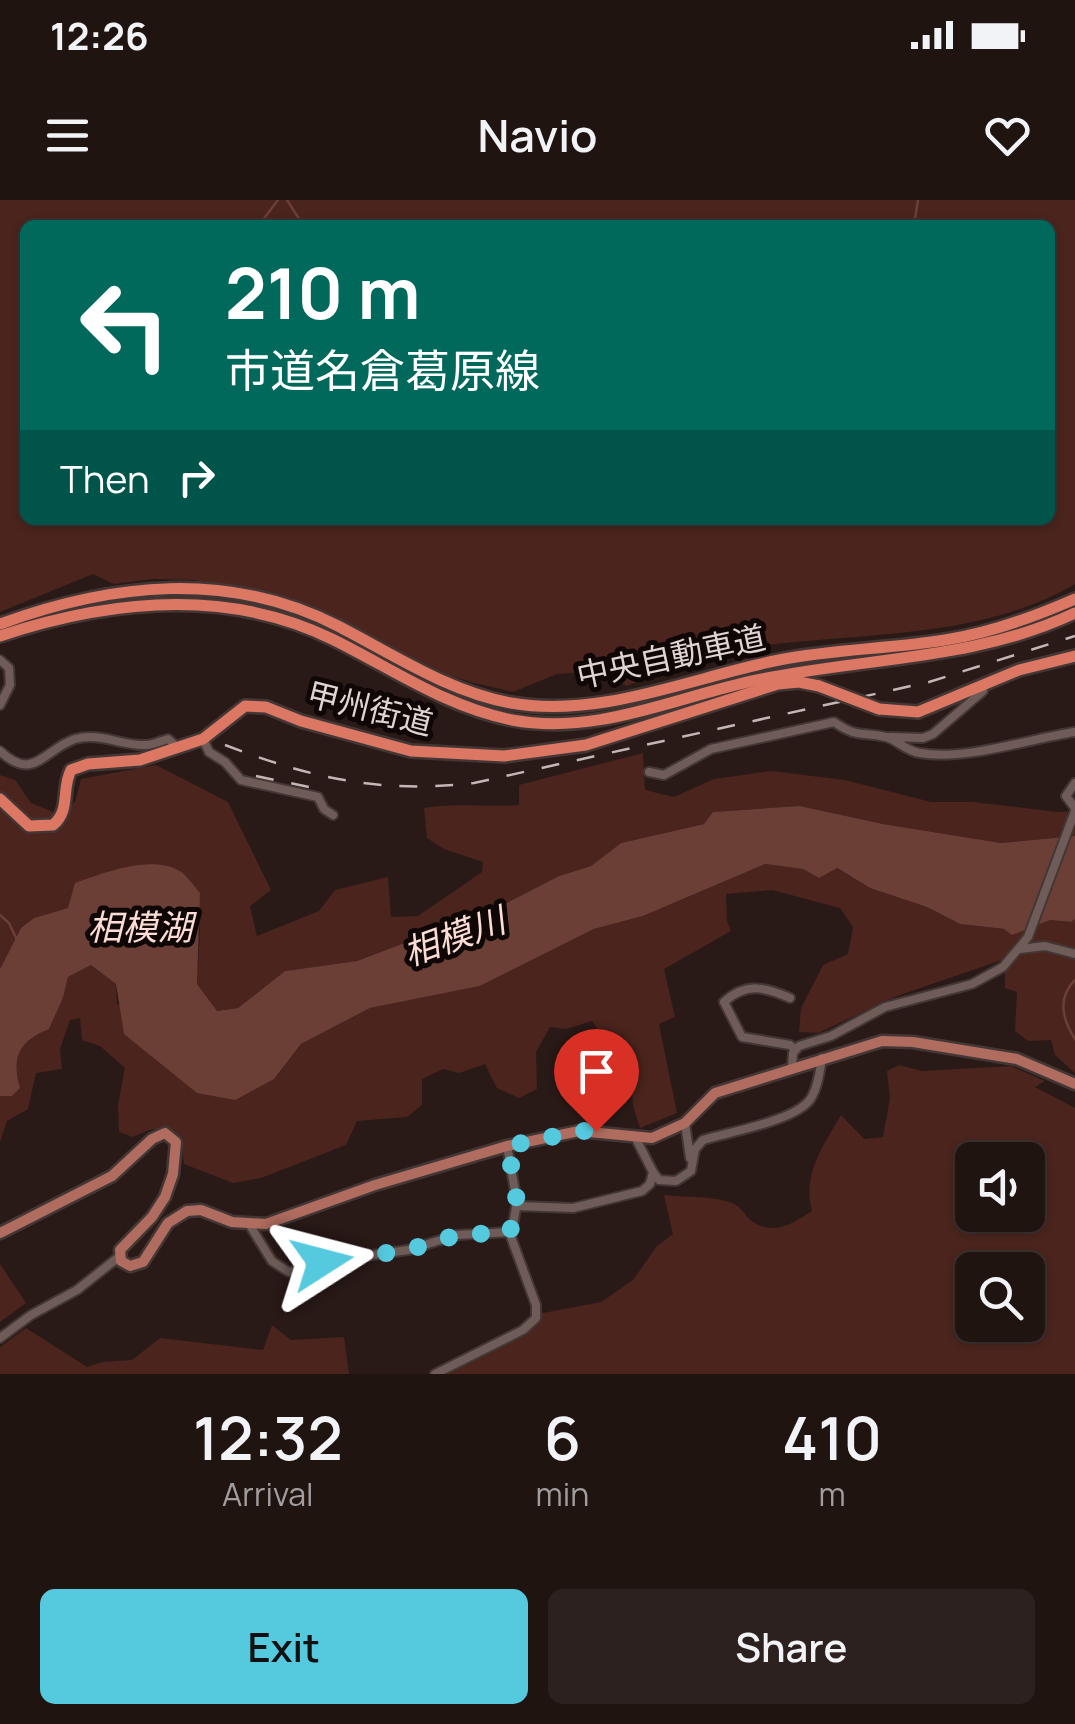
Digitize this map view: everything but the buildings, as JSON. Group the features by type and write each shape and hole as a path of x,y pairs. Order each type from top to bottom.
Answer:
{"highway":[{"name":"中央自動車道","path":"0,624 82,598 145,588 202,588 280,603 333,624 445,682 480,695 550,707 598,703 810,654 948,640 999,628 1075,599"},
{"name":"中央自動車道","path":"0,636 69,616 138,606 196,604 269,615 306,627 462,705 499,717 539,723 604,720 758,680 969,649 1027,633 1075,612"},
{"name":"甲州街道","path":"0,799 28,826 47,827 62,817 67,780 76,767 140,760 203,740 218,731 236,710 253,705 412,751 504,756 586,744 778,684 799,682 819,686 879,708 918,712 1018,670 1075,656"}],"main road":[{"path":"0,1233 112,1176 152,1140 166,1133 176,1142 177,1150 170,1186 160,1207 123,1245 120,1256 130,1266 142,1262 168,1224 187,1211 202,1210 232,1222 276,1222 375,1185 508,1146 579,1131 652,1138 685,1123 715,1093 866,1044 896,1040 1017,1059 1075,1084"}],"street":[{"path":"0,660 9,668 10,676 0,705"},
{"path":"648,772 664,774 711,749 834,722 852,735 923,738 934,734 983,690 984,684"},
{"path":"890,738 904,750 924,754 966,752 1075,732"},
{"path":"0,751 15,763 26,765 86,737 148,745 168,739 178,747"},
{"path":"203,740 209,752 242,780 318,797 324,809 333,815"},
{"path":"795,1049 831,1036 884,1006 972,984 1003,966 1020,950 1075,809 1066,796 1075,783"},
{"path":"1020,950 1045,946 1075,954"},
{"path":"790,998 763,986 732,994 724,1002 742,1038 795,1049"},
{"path":"792,1067 795,1049"},
{"path":"635,1137 659,1180 676,1181 691,1171 695,1149 703,1140 805,1106 822,1058"},
{"path":"676,1181 690,1162 685,1123"},
{"path":"435,1374 529,1327 536,1318 536,1305 510,1232 517,1206 508,1146"},
{"path":"517,1206 573,1208 634,1193 650,1184 652,1172"},
{"path":"249,1224 272,1261 289,1272 322,1262 408,1250 457,1235 510,1232"},
{"path":"0,1338 31,1315 77,1290 120,1256"}],"shaded area":[{"path":"0,200 1075,200 1075,584 1031,605 937,628 787,643 691,658 627,686 595,671 557,674 513,692 424,667 310,607 276,596 194,580 114,584 93,574 0,612"},
{"path":"643,753 645,790 674,797 714,779 771,771 845,780 931,802 1075,811 1075,836 1001,843 800,806 714,812 704,824 621,843 591,866 559,876 499,907 357,961 285,971 238,1008 216,1011 197,984 200,929 178,870 148,865 113,870 68,908 34,918 21,928 0,969 0,775 15,780 31,803 56,813 75,802 81,779 156,765 228,802 271,890 250,906 257,936 319,911 335,890 388,877 391,917 418,916 482,872 483,862 444,849 427,838 424,808 519,805 519,785"},
{"path":"765,864 803,869 819,878 836,868 870,888 927,907 960,924 1004,929 1012,934 1050,920 1075,919 1075,1073 1055,1055 1051,1040 1028,1041 1015,1031 1017,992 1005,988 1005,959 897,996 818,1033 799,1032 801,1008 823,965 848,954 853,927 840,908 772,890 726,894 731,931 664,969 675,1017 659,1024 677,1113 640,1128 633,1106 630,1061 603,1038 592,1021 566,1029 550,1027 536,1052 537,1089 519,1098 497,1088 485,1064 459,1073 443,1069 422,1079 422,1105 407,1117 357,1121 346,1145 261,1178 233,1183 184,1164 180,1135 156,1129 133,1137 119,1132 118,1104 125,1068 100,1046 82,1040 80,1018 70,1020 60,1049 62,1069 36,1073 28,1109 7,1121 0,1142 0,1096 12,1096 20,1088 20,1051 49,1029 68,977 91,965 116,984 117,1004 274,1079 301,1044 370,1008 480,986 594,929 643,916"},
{"path":"899,1065 922,1071 1011,1066 1045,1081 1035,1087 1075,1108 1075,1374 436,1374 499,1347 543,1313 601,1302 633,1280 657,1246 673,1234 664,1195 730,1202 753,1222 769,1228 798,1220 812,1211 812,1173 841,1115 864,1139 883,1137 890,1098 887,1071"},
{"path":"0,1264 26,1303 0,1322"},
{"path":"272,1325 291,1340 344,1337 349,1374 0,1374 0,1347 26,1328 87,1367 132,1360 160,1338 263,1350"}],"water":[{"name":"相模湖","path":"800,806 1001,843 1075,836 1075,919 1050,920 1012,935 1004,929 960,924 927,907 870,888 837,868 819,878 803,869 765,864 643,916 594,929 480,986 370,1008 301,1044 274,1079 235,1100 197,1093 124,1034 116,984 91,965 68,977 49,1029 20,1051 20,1088 12,1096 0,1096 0,969 21,928 34,918 68,908 75,883 140,865 166,866 184,874 200,893 197,984 217,1011 238,1008 285,971 357,961 499,907 559,876 591,866 621,843 704,824 713,812"}],"waterway":[{"path":"263,220 278,200"},
{"path":"287,200 300,220"},
{"path":"915,220 918,200"},
{"path":"0,915 16,938"},
{"path":"1075,980 1063,1009 1075,1039"}],"railway":[{"path":"225,745 317,774 377,785 474,783 929,682 1075,636"},
{"path":"256,776 309,787"}],"route":[{"path":"322,1262 408,1250 457,1235 510,1232 517,1202 508,1146 596,1131"}],"water label":[{"name":"相模川","path":"454,936"}]}
